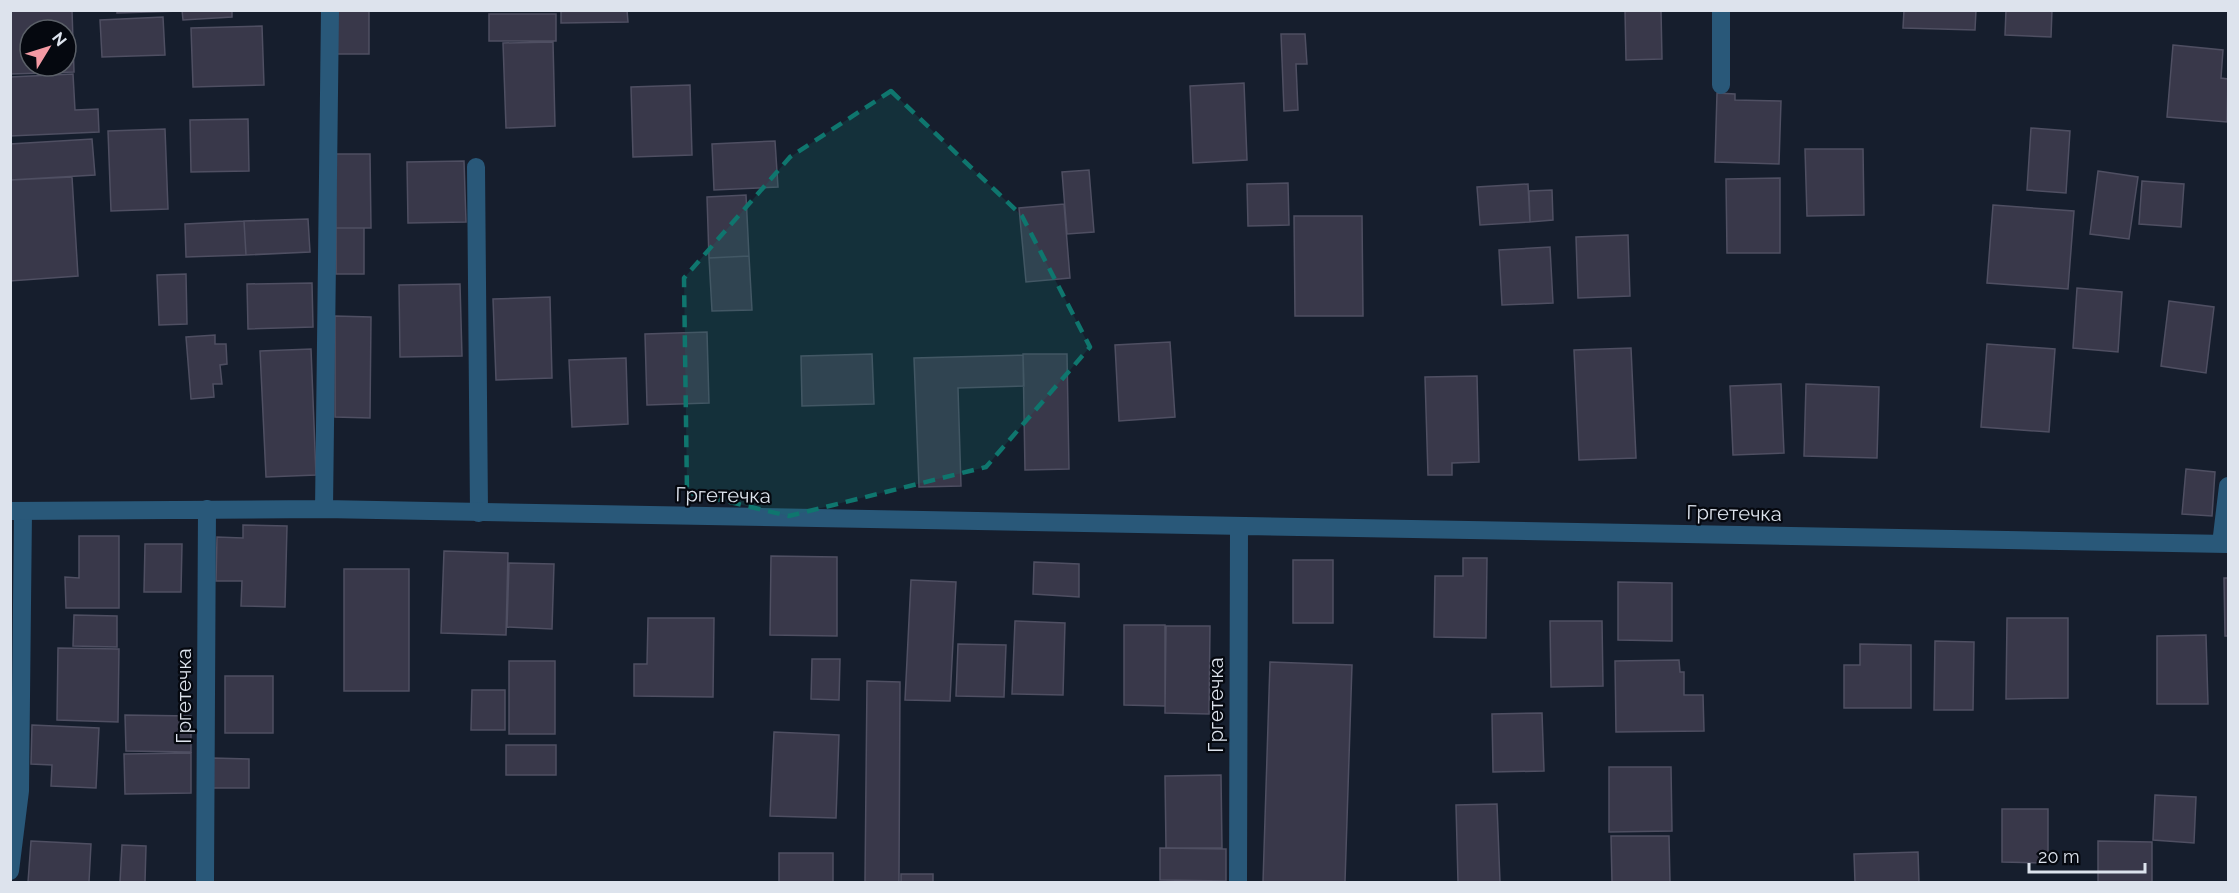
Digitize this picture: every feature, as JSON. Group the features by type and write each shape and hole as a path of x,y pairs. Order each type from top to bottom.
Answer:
{"street":[{"path":"324,509 330,10"},
{"path":"1721,10 1721,85"},
{"path":"476,167 479,513"},
{"path":"2225,544 2229,486"},
{"name":"Гргетечка","path":"205,882 207,509"},
{"name":"Гргетечка","path":"10,871 20,791 17,511 324,509 1239,528 2225,544"},
{"name":"Гргетечка","path":"1238,882 1239,528"}],"highlighted area":[{"path":"891,91 1022,216 1090,347 986,467 789,516 687,492 684,278 790,157"}],"building":[{"path":"10,10 72,10 72,18 18,18 18,74 10,74"},
{"path":"117,10 180,10 180,11 117,13"},
{"path":"182,10 232,10 232,17 183,20"},
{"path":"336,10 369,10 369,54 336,54"},
{"path":"561,10 627,10 628,22 561,23"},
{"path":"1625,10 1661,10 1662,59 1626,60"},
{"path":"1904,10 1976,10 1975,30 1903,28"},
{"path":"2006,10 2052,10 2051,37 2005,35"},
{"path":"489,14 556,14 556,41 489,41"},
{"path":"163,17 165,55 102,57 100,20"},
{"path":"262,26 264,85 193,87 191,28"},
{"path":"1281,34 1305,34 1307,64 1296,64 1298,110 1284,111"},
{"path":"553,42 555,126 506,128 503,43"},
{"path":"2173,45 2223,50 2221,78 2228,79 2227,122 2167,117"},
{"path":"10,77 73,78 75,110 98,109 99,132 10,136"},
{"path":"1244,83 1247,160 1193,163 1190,86"},
{"path":"690,85 692,155 633,157 631,87"},
{"path":"1717,93 1735,94 1735,100 1781,101 1779,164 1715,162"},
{"path":"248,119 249,171 191,172 190,120"},
{"path":"2031,128 2070,131 2066,193 2027,190"},
{"path":"165,129 168,209 111,211 108,131"},
{"path":"92,139 95,175 10,180 10,144"},
{"path":"775,141 778,187 714,190 712,144"},
{"path":"1805,149 1863,149 1864,215 1807,216"},
{"path":"335,154 370,154 371,228 336,228"},
{"path":"464,161 466,222 408,223 407,162"},
{"path":"1089,170 1094,232 1067,234 1062,172"},
{"path":"2098,171 2138,177 2129,239 2090,234"},
{"path":"72,177 78,276 10,281 10,180"},
{"path":"1780,178 1780,253 1727,253 1726,179"},
{"path":"2142,181 2184,184 2181,227 2139,224"},
{"path":"1288,183 1289,225 1248,226 1247,184"},
{"path":"1528,184 1530,222 1480,225 1477,187"},
{"path":"1552,190 1553,220 1530,222 1529,191"},
{"path":"746,195 749,256 709,258 707,197"},
{"path":"1064,204 1070,278 1026,282 1019,208"},
{"path":"1993,205 2074,211 2068,289 1987,283"},
{"path":"1294,216 1362,216 1363,316 1295,316"},
{"path":"308,219 310,252 246,255 244,221"},
{"path":"244,221 246,255 186,257 185,224"},
{"path":"336,228 364,228 364,274 336,274"},
{"path":"1628,235 1630,296 1578,298 1576,237"},
{"path":"1550,247 1553,303 1502,305 1499,250"},
{"path":"749,256 752,310 712,311 709,258"},
{"path":"186,274 187,324 159,325 157,275"},
{"path":"312,283 313,327 248,329 247,284"},
{"path":"460,284 462,356 400,357 399,285"},
{"path":"2077,288 2122,292 2118,352 2073,348"},
{"path":"550,297 552,378 496,380 493,299"},
{"path":"2169,301 2214,307 2206,373 2161,366"},
{"path":"335,316 371,317 370,418 335,417"},
{"path":"707,332 709,403 647,405 645,334"},
{"path":"215,335 215,344 226,344 227,364 220,365 222,384 213,384 214,397 191,399 186,337"},
{"path":"1170,342 1175,417 1119,421 1115,345"},
{"path":"1987,344 2055,349 2049,432 1981,427"},
{"path":"1631,348 1636,458 1579,460 1574,350"},
{"path":"311,349 316,475 266,477 260,351"},
{"path":"872,354 874,404 802,406 801,356"},
{"path":"1023,354 1067,354 1069,469 1025,470"},
{"path":"1023,355 1024,386 958,388 961,486 919,487 914,358"},
{"path":"626,358 628,424 572,427 569,360"},
{"path":"1477,376 1479,462 1452,463 1452,475 1428,475 1425,377"},
{"path":"1781,384 1784,453 1733,455 1730,386"},
{"path":"1806,384 1879,387 1877,458 1804,456"},
{"path":"2186,469 2215,472 2212,516 2182,514"},
{"path":"243,525 287,526 285,607 241,606 242,581 216,581 217,537 243,538"},
{"path":"79,536 119,536 119,608 66,608 65,577 79,578"},
{"path":"145,544 182,544 181,592 144,592"},
{"path":"444,551 508,553 506,635 441,633"},
{"path":"771,556 837,557 837,636 770,635"},
{"path":"1463,558 1487,558 1486,638 1434,637 1435,576 1463,576"},
{"path":"1293,560 1333,560 1333,623 1293,623"},
{"path":"1034,562 1079,564 1079,597 1033,594"},
{"path":"509,563 554,564 552,629 507,627"},
{"path":"344,569 409,569 409,691 344,691"},
{"path":"2224,578 2228,578 2228,636 2225,636"},
{"path":"911,580 956,582 950,701 905,700"},
{"path":"1618,582 1672,583 1672,641 1618,640"},
{"path":"74,615 117,616 117,647 73,646"},
{"path":"648,618 714,618 713,697 634,696 634,664 647,664"},
{"path":"2007,618 2068,618 2068,698 2006,699"},
{"path":"1015,621 1065,623 1063,695 1012,694"},
{"path":"1550,621 1602,621 1603,686 1551,687"},
{"path":"1124,625 1165,625 1165,706 1124,705"},
{"path":"1166,626 1210,626 1209,714 1165,713"},
{"path":"2206,635 2208,704 2157,704 2157,636"},
{"path":"1935,641 1974,642 1973,710 1934,710"},
{"path":"958,644 1006,645 1004,697 956,696"},
{"path":"1860,644 1911,645 1911,708 1844,708 1844,665 1860,665"},
{"path":"58,648 119,649 118,722 57,720"},
{"path":"812,659 840,659 839,700 811,699"},
{"path":"1679,660 1680,672 1684,672 1684,695 1703,695 1704,731 1616,732 1615,661"},
{"path":"509,661 555,661 555,734 509,734"},
{"path":"1270,662 1352,665 1345,882 1263,882"},
{"path":"225,676 273,676 273,733 225,733"},
{"path":"867,681 900,682 899,882 865,882"},
{"path":"472,690 505,690 505,730 471,730"},
{"path":"1542,713 1544,771 1493,772 1492,714"},
{"path":"125,715 191,716 191,752 126,751"},
{"path":"32,725 99,728 96,788 51,786 52,765 31,764"},
{"path":"774,732 839,735 836,818 770,816"},
{"path":"506,745 556,745 556,775 506,775"},
{"path":"191,753 191,793 125,794 124,754"},
{"path":"213,758 249,759 249,788 212,788"},
{"path":"1609,767 1671,767 1672,831 1609,832"},
{"path":"1221,775 1222,848 1166,848 1165,776"},
{"path":"2155,795 2196,797 2194,843 2153,840"},
{"path":"1497,804 1500,882 1458,882 1456,805"},
{"path":"2002,809 2048,809 2048,863 2002,862"},
{"path":"1611,836 1669,836 1670,882 1612,882"},
{"path":"31,841 91,844 89,882 28,882"},
{"path":"2098,841 2152,842 2152,882 2098,882"},
{"path":"122,845 146,846 145,882 120,882"},
{"path":"1160,848 1226,849 1226,881 1160,880"},
{"path":"1918,852 1919,882 1855,882 1854,854"},
{"path":"779,853 833,853 833,882 779,882"},
{"path":"901,874 933,874 933,882 901,882"}]}
